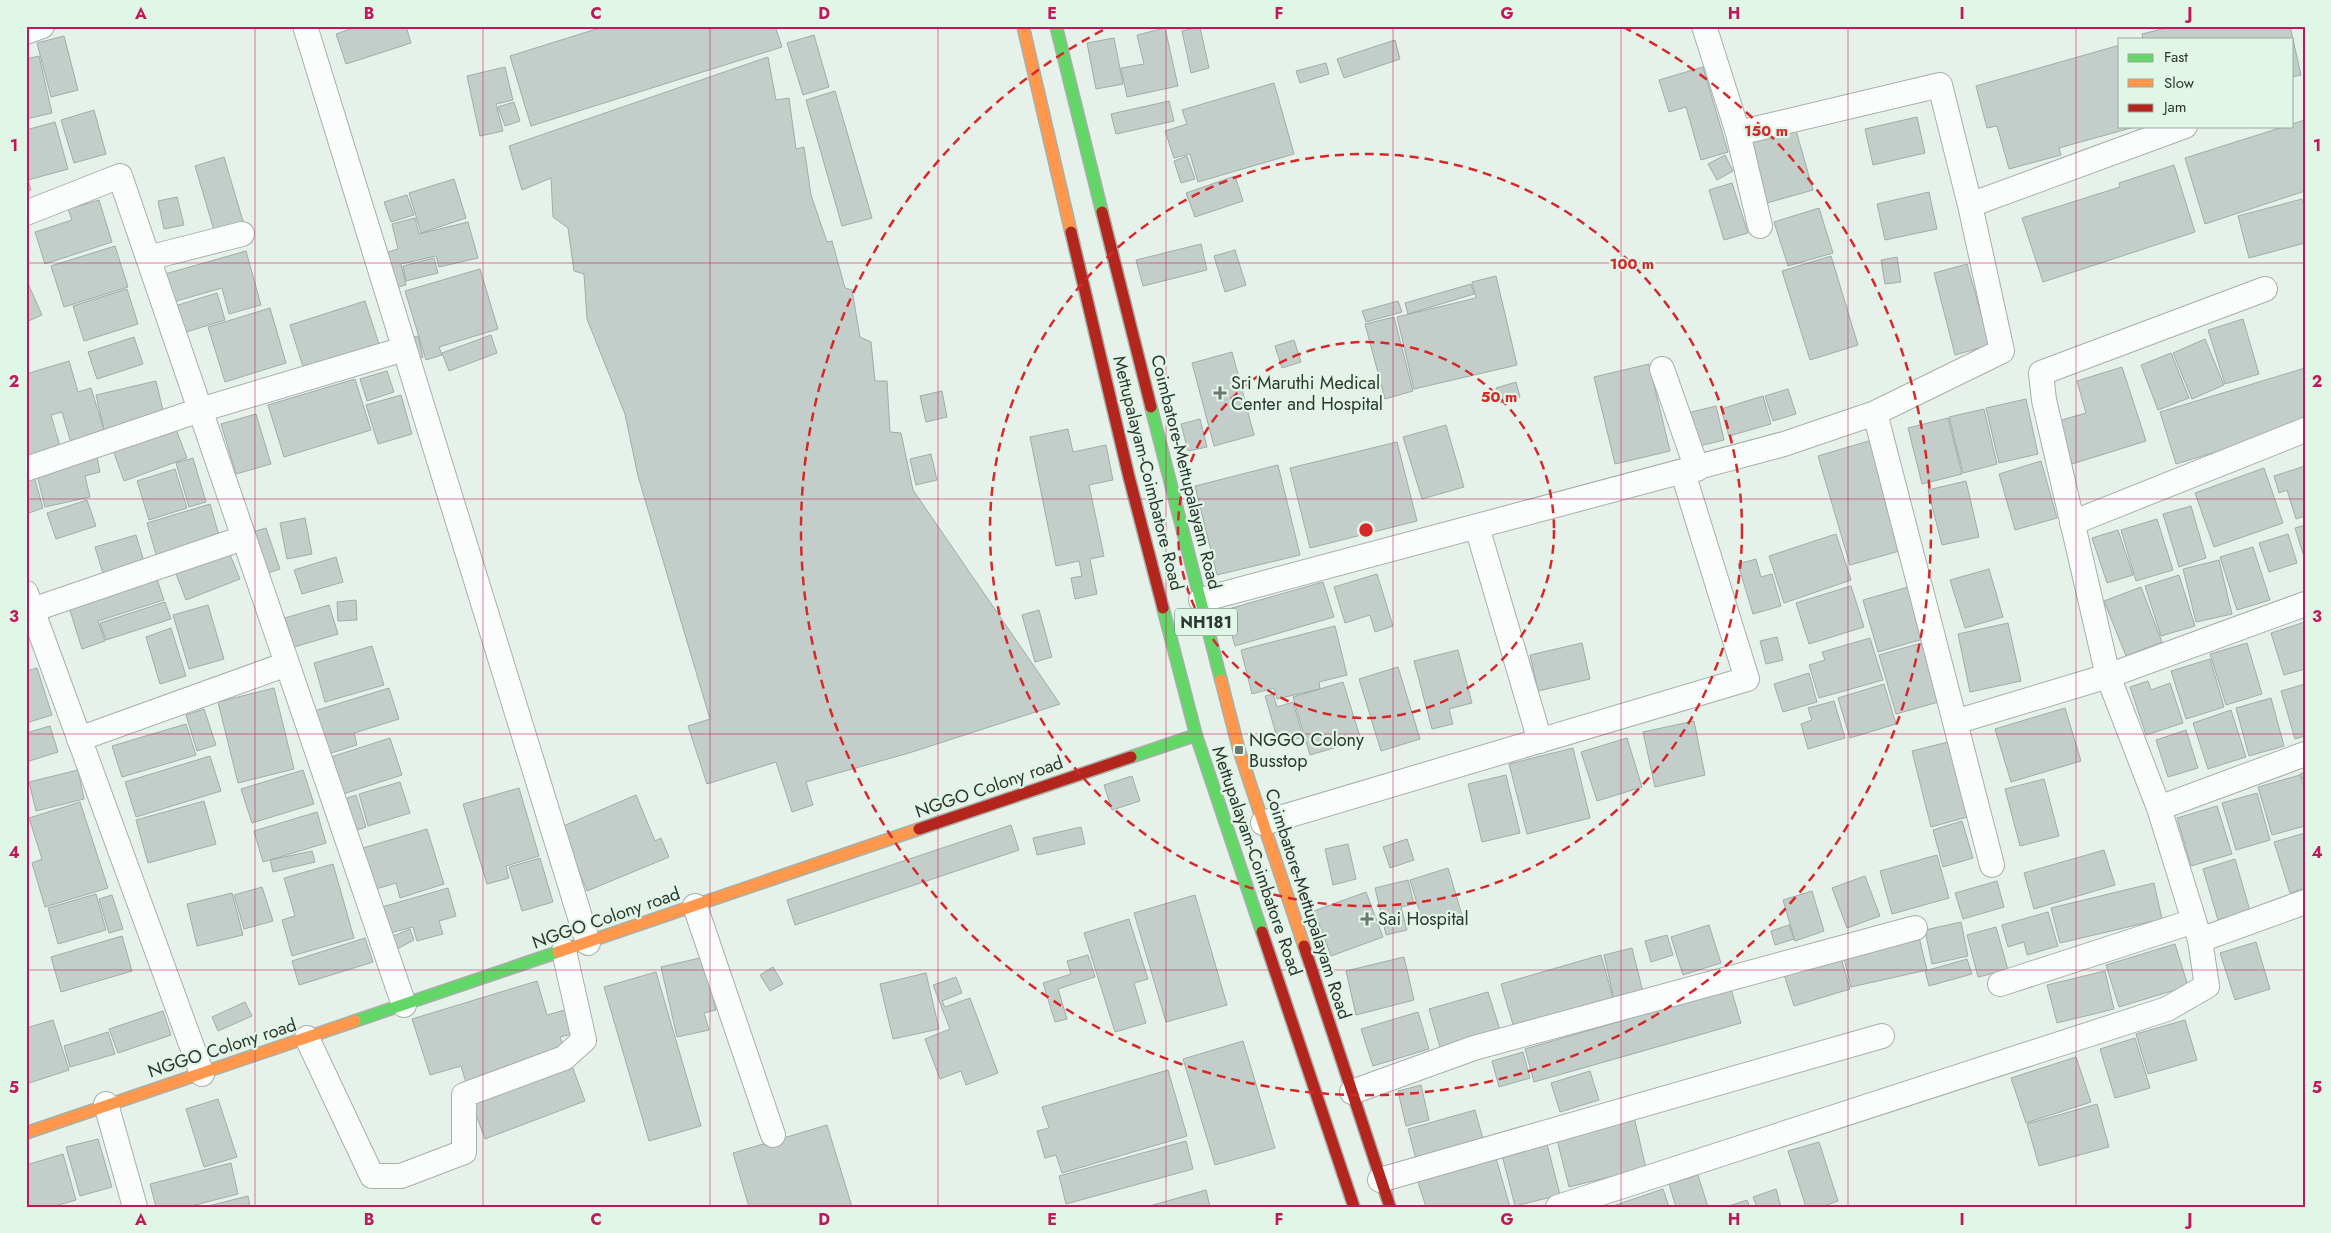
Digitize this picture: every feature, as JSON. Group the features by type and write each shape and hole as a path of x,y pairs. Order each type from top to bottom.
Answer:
{"main road":[{"name":"Mettupalayam-Coimbatore Road","path":"1023,26 1129,477 1201,734 1354,1207"},
{"name":"Coimbatore-Mettupalayam Road","path":"1056,26 1201,600 1227,725 1263,823 1390,1207"},
{"name":"NGGO Colony road","path":"26,1133 106,1104 202,1074 1201,734"}],"street":[{"path":"26,32 42,26"},
{"path":"305,26 588,943"},
{"path":"1704,26 1738,133 1760,226"},
{"path":"1201,600 1690,471 1784,444 1874,413 2002,351 1970,205 1940,85 1738,133"},
{"path":"1970,205 2180,128"},
{"path":"26,212 120,176 404,1005"},
{"path":"148,258 242,234"},
{"path":"1558,1207 2167,1010 2207,986 2197,930 2159,808 2108,676 2044,400 2042,373 2265,288"},
{"path":"26,469 200,410 404,349"},
{"path":"1263,823 1747,679 1662,369"},
{"path":"1874,413 1992,865"},
{"path":"2072,523 2305,430"},
{"path":"1476,527 1540,741"},
{"path":"202,1074 29,601 243,538"},
{"path":"1955,722 2108,676 2305,604"},
{"path":"79,739 287,664"},
{"path":"2159,808 2305,754"},
{"path":"2000,984 2305,902"},
{"path":"695,906 773,1135"},
{"path":"1352,1092 1474,1048 1915,928"},
{"path":"307,1038 372,1176 401,1176 464,1152 464,1095 564,1058 584,1040 564,951"},
{"path":"1380,1180 1882,1036"},
{"path":"106,1104 135,1207"}],"building":[{"path":"359,26 406,26 411,43 346,64 336,34"},
{"path":"606,26 775,26 782,47 531,126 510,56"},
{"path":"2174,26 2290,26 2293,38 2143,38 2142,34"},
{"path":"1200,27 1209,68 1191,73 1182,31"},
{"path":"1165,28 1178,86 1127,97 1121,68 1144,64 1137,35"},
{"path":"814,35 829,87 803,95 787,43"},
{"path":"64,36 78,90 51,97 37,43"},
{"path":"1114,38 1123,84 1096,89 1087,43"},
{"path":"1395,40 1400,59 1344,78 1337,59"},
{"path":"2294,44 2301,75 2294,77"},
{"path":"2118,46 2118,128 2131,128 2059,148 2061,155 2009,169 1997,126 1987,128 1976,86"},
{"path":"39,56 52,113 26,119 26,59"},
{"path":"768,57 776,100 789,98 796,149 804,147 811,195 827,242 832,241 845,288 852,290 860,337 871,342 875,381 887,381 890,432 901,433 913,490 1060,704 909,753 806,782 813,805 792,812 776,762 707,784 688,726 710,719 638,476 625,414 587,319 584,274 574,271 568,228 553,217 551,178 522,190 509,146"},
{"path":"1326,63 1329,74 1300,83 1296,71"},
{"path":"505,67 513,100 496,104 503,131 480,136 467,76"},
{"path":"1703,67 1728,152 1701,160 1686,107 1669,112 1659,80"},
{"path":"1274,83 1294,154 1198,182 1190,154 1174,158 1165,131 1187,124 1182,110"},
{"path":"835,91 872,218 842,226 806,100"},
{"path":"1169,101 1174,121 1116,134 1111,114"},
{"path":"514,102 520,121 505,126 498,107"},
{"path":"94,110 106,154 74,163 61,120"},
{"path":"1917,117 1925,153 1873,165 1865,129"},
{"path":"2305,120 2305,191 2205,224 2185,158 2280,128 2294,128 2294,123"},
{"path":"55,122 68,169 28,180 31,190 26,192 26,130"},
{"path":"1795,127 1813,190 1767,203 1749,141"},
{"path":"1725,155 1733,171 1717,180 1708,164"},
{"path":"1187,156 1195,179 1181,183 1174,161"},
{"path":"224,157 245,228 216,237 195,166"},
{"path":"2174,165 2195,232 2043,282 2022,218 2120,187 2119,183"},
{"path":"1235,176 1243,201 1195,217 1186,193"},
{"path":"454,179 466,218 421,233 409,193"},
{"path":"1732,183 1748,233 1724,240 1709,190"},
{"path":"1929,192 1937,229 1885,240 1877,204"},
{"path":"407,195 414,215 391,222 384,202"},
{"path":"177,197 184,225 164,229 158,201"},
{"path":"2302,199 2305,207 2305,243 2249,258 2238,216"},
{"path":"99,200 112,242 45,264 35,232 72,220 68,209"},
{"path":"1819,208 1833,253 1788,266 1774,222"},
{"path":"415,218 419,234 468,222 478,258 439,267 436,256 401,264 406,285 394,288 385,253 398,249 392,224"},
{"path":"1201,244 1207,270 1143,286 1136,260"},
{"path":"115,246 128,287 64,307 51,266"},
{"path":"1235,250 1246,285 1225,292 1214,256"},
{"path":"246,251 261,305 229,314 222,288 173,302 165,274"},
{"path":"1831,256 1858,345 1810,360 1782,271"},
{"path":"1897,257 1901,282 1885,284 1881,260"},
{"path":"434,258 438,273 406,281 403,266"},
{"path":"1967,264 1990,345 1955,355 1934,273"},
{"path":"480,269 498,329 439,347 442,355 426,360 405,291"},
{"path":"1496,276 1517,365 1414,389 1397,317 1476,298 1472,282"},
{"path":"26,279 42,315 26,322"},
{"path":"1471,284 1474,294 1408,314 1405,303"},
{"path":"127,289 138,324 84,341 73,306"},
{"path":"217,293 225,320 183,333 175,306"},
{"path":"365,301 380,347 304,370 290,325"},
{"path":"1398,301 1402,312 1366,322 1362,311"},
{"path":"270,308 286,363 225,382 208,327"},
{"path":"1394,317 1413,391 1385,399 1365,324"},
{"path":"2243,319 2259,374 2225,384 2208,330"},
{"path":"491,335 497,353 449,371 442,353"},
{"path":"418,336 423,357 410,360 405,339"},
{"path":"134,337 143,364 97,379 88,352"},
{"path":"2205,339 2224,385 2192,399 2173,353"},
{"path":"1294,340 1301,362 1282,368 1275,346"},
{"path":"1232,352 1254,435 1214,446 1192,363"},
{"path":"2171,353 2189,398 2158,410 2141,365"},
{"path":"69,361 78,392 91,388 105,433 71,443 62,412 51,415 62,453 26,464 26,374"},
{"path":"1649,364 1670,451 1615,464 1594,377"},
{"path":"2122,367 2146,441 2072,464 2058,421 2086,413 2077,381"},
{"path":"2305,368 2305,425 2176,464 2160,412"},
{"path":"387,371 394,392 367,401 360,379"},
{"path":"355,379 371,430 284,457 268,405"},
{"path":"156,381 164,415 104,430 96,395"},
{"path":"1516,382 1520,397 1500,403 1496,388"},
{"path":"1788,389 1796,414 1773,421 1765,396"},
{"path":"942,391 947,417 926,422 920,396"},
{"path":"401,395 412,434 378,444 366,405"},
{"path":"1763,396 1771,424 1729,436 1721,409"},
{"path":"2026,399 2038,454 1999,463 1986,408"},
{"path":"1716,406 1724,440 1691,448 1683,414"},
{"path":"1984,409 1997,464 1963,473 1949,417"},
{"path":"256,414 271,464 236,474 221,424"},
{"path":"1948,418 1962,474 1922,484 1908,428"},
{"path":"172,419 187,458 124,481 110,442"},
{"path":"1200,419 1207,447 1188,451 1181,424"},
{"path":"1446,425 1464,487 1422,499 1403,437"},
{"path":"1068,429 1073,452 1106,445 1113,480 1089,485 1104,556 1090,559 1097,594 1075,599 1071,578 1082,576 1079,561 1056,566 1030,437"},
{"path":"1872,440 1903,550 1850,565 1818,456"},
{"path":"1397,442 1417,521 1310,548 1290,468"},
{"path":"96,452 100,472 85,476 90,497 45,507 35,467"},
{"path":"931,454 937,480 916,485 910,459"},
{"path":"193,458 206,502 189,507 176,463"},
{"path":"2041,461 2057,518 2015,530 1999,474"},
{"path":"1278,465 1300,555 1217,575 1195,486"},
{"path":"2305,466 2305,516 2296,519 2287,490 2279,493 2274,476"},
{"path":"2264,468 2283,523 2214,547 2195,493"},
{"path":"175,469 187,508 149,520 137,481"},
{"path":"33,473 43,508 29,513 26,504 26,475"},
{"path":"1966,481 1979,537 1942,545 1928,490"},
{"path":"87,500 96,526 56,539 47,513"},
{"path":"210,504 220,539 157,558 147,523"},
{"path":"2191,506 2206,558 2179,567 2163,514"},
{"path":"305,518 312,554 287,559 280,523"},
{"path":"2157,519 2173,570 2136,581 2121,530"},
{"path":"2305,525 2305,560 2295,528"},
{"path":"266,528 280,569 259,576 245,534"},
{"path":"2118,530 2133,575 2107,583 2092,538"},
{"path":"1836,534 1851,580 1784,603 1769,556"},
{"path":"2288,534 2297,563 2269,572 2259,543"},
{"path":"136,535 145,565 104,577 95,547"},
{"path":"226,545 240,579 186,600 173,566"},
{"path":"2253,547 2270,600 2237,610 2220,557"},
{"path":"336,557 343,582 302,594 294,570"},
{"path":"1756,559 1761,577 1772,574 1781,606 1753,614 1738,564"},
{"path":"2219,560 2232,614 2196,622 2183,569"},
{"path":"1989,569 2003,617 1965,628 1950,580"},
{"path":"1377,574 1393,626 1375,632 1370,615 1345,623 1334,587"},
{"path":"2179,575 2195,626 2161,636 2145,586"},
{"path":"156,576 164,600 98,621 105,641 82,649 68,604"},
{"path":"1323,582 1334,617 1235,646 1225,610"},
{"path":"1915,585 1930,637 1878,652 1863,600"},
{"path":"1851,586 1864,627 1809,644 1796,603"},
{"path":"2141,587 2162,642 2126,656 2104,601"},
{"path":"356,600 357,620 338,621 337,602"},
{"path":"165,602 171,619 106,640 100,623"},
{"path":"208,605 224,659 189,669 173,615"},
{"path":"329,605 338,634 294,647 285,618"},
{"path":"1039,610 1052,657 1035,662 1022,615"},
{"path":"2305,622 2305,669 2284,675 2271,633"},
{"path":"2008,623 2021,681 1970,692 1958,634"},
{"path":"1335,626 1347,675 1319,682 1320,689 1277,699 1274,688 1252,694 1241,650"},
{"path":"171,628 186,676 160,684 146,637"},
{"path":"1777,637 1783,660 1766,664 1760,641"},
{"path":"1870,638 1883,680 1819,698 1809,665 1825,660 1822,652"},
{"path":"1932,640 1949,699 1896,714 1879,655"},
{"path":"1582,643 1590,679 1538,691 1530,655"},
{"path":"2247,643 2262,694 2226,705 2210,654"},
{"path":"372,646 384,685 325,702 314,663"},
{"path":"1458,650 1472,703 1449,709 1453,724 1432,729 1414,661"},
{"path":"2210,659 2224,707 2186,719 2171,671"},
{"path":"1398,667 1420,739 1381,751 1359,679"},
{"path":"37,668 52,715 26,723 26,671"},
{"path":"1809,673 1817,702 1783,712 1774,684"},
{"path":"2148,681 2151,690 2170,683 2183,723 2146,735 2130,687"},
{"path":"1343,682 1361,740 1310,755 1293,697"},
{"path":"1884,684 1896,724 1850,738 1838,698"},
{"path":"2305,684 2305,736 2295,739 2281,691"},
{"path":"274,688 294,769 238,783 218,702"},
{"path":"389,688 399,719 354,733 357,745 325,755 311,712"},
{"path":"1273,694 1277,707 1293,702 1303,737 1279,744 1265,696"},
{"path":"2271,698 2284,746 2249,756 2236,708"},
{"path":"1834,701 1845,738 1808,749 1801,724 1812,720 1808,708"},
{"path":"2065,708 2081,761 2011,782 1995,729"},
{"path":"204,709 216,745 197,751 186,715"},
{"path":"2231,710 2246,757 2208,769 2193,723"},
{"path":"1694,721 1705,775 1655,787 1643,732"},
{"path":"186,724 196,755 122,777 112,746"},
{"path":"50,726 58,752 26,762 26,733"},
{"path":"2186,730 2198,768 2168,777 2156,740"},
{"path":"390,738 402,775 340,795 328,758"},
{"path":"1627,738 1642,787 1597,801 1581,752"},
{"path":"1952,741 1971,816 1931,827 1912,751"},
{"path":"1573,748 1590,818 1527,834 1509,764"},
{"path":"210,756 221,791 136,817 125,782"},
{"path":"78,770 84,799 36,811 29,782"},
{"path":"303,770 314,804 252,823 241,789"},
{"path":"2305,772 2305,783 2300,774"},
{"path":"1506,775 1520,833 1482,842 1468,784"},
{"path":"2300,775 2305,791 2305,826 2272,835 2258,787"},
{"path":"1132,776 1140,801 1112,810 1104,785"},
{"path":"2044,779 2059,836 2020,846 2005,789"},
{"path":"400,782 410,813 368,826 359,794"},
{"path":"519,788 539,856 506,866 509,878 487,884 463,804"},
{"path":"2257,793 2270,840 2236,850 2222,803"},
{"path":"356,795 366,827 352,832 342,800"},
{"path":"636,795 655,841 661,838 669,857 587,891 561,827"},
{"path":"204,801 216,844 148,863 136,820"},
{"path":"80,802 108,888 45,907 32,863 42,859 29,818"},
{"path":"2217,806 2232,854 2191,866 2177,818"},
{"path":"317,812 326,843 263,862 254,831"},
{"path":"1962,821 1973,858 1943,867 1933,830"},
{"path":"1011,825 1019,850 795,925 787,900"},
{"path":"1081,827 1085,844 1037,855 1033,838"},
{"path":"427,829 444,884 400,898 396,883 376,889 363,848"},
{"path":"2305,833 2305,888 2290,893 2274,842"},
{"path":"1407,839 1414,860 1390,868 1383,847"},
{"path":"1348,844 1356,879 1333,885 1325,849"},
{"path":"2104,850 2115,885 2034,909 2024,873"},
{"path":"312,851 315,862 273,872 270,860"},
{"path":"1937,855 1949,898 1892,914 1880,871"},
{"path":"540,858 553,902 522,911 509,867"},
{"path":"2235,859 2250,911 2218,920 2203,869"},
{"path":"333,864 354,938 292,956 282,920 295,916 284,878"},
{"path":"1448,868 1462,915 1424,927 1410,880"},
{"path":"1865,876 1880,916 1847,928 1832,888"},
{"path":"1408,880 1414,904 1401,907 1407,930 1386,935 1375,888"},
{"path":"1997,881 2004,907 1963,919 1955,893"},
{"path":"2154,883 2162,919 2060,943 2051,908"},
{"path":"262,887 273,921 244,929 234,895"},
{"path":"448,888 456,916 439,921 443,934 417,941 413,927 390,933 382,907"},
{"path":"1812,891 1824,931 1795,941 1783,900"},
{"path":"1366,892 1383,937 1331,956 1314,911"},
{"path":"232,893 243,935 197,946 187,904"},
{"path":"96,894 106,930 58,944 48,908"},
{"path":"112,895 123,929 109,933 99,899"},
{"path":"1195,895 1227,1005 1166,1022 1134,913"},
{"path":"2048,912 2058,946 2027,955 2024,942 2008,947 2002,925"},
{"path":"1129,919 1148,979 1134,983 1146,1023 1115,1032 1084,933"},
{"path":"1961,922 1968,956 1932,964 1925,930"},
{"path":"1709,925 1721,963 1683,975 1671,937"},
{"path":"1789,925 1794,939 1775,945 1771,931"},
{"path":"1996,927 2008,970 1978,977 1967,935"},
{"path":"410,929 414,940 397,949 391,937"},
{"path":"1918,933 1927,970 1851,987 1842,950"},
{"path":"1667,935 1673,955 1651,962 1645,941"},
{"path":"122,936 132,971 61,992 51,957"},
{"path":"365,938 373,962 299,985 292,961"},
{"path":"2256,942 2270,989 2235,1000 2220,953"},
{"path":"2175,944 2188,986 2119,1007 2106,965"},
{"path":"1632,948 1643,992 1614,999 1604,955"},
{"path":"1840,954 1850,989 1794,1006 1783,971"},
{"path":"1088,955 1095,977 1058,989 1067,1019 1055,1022 1043,983 1071,974 1067,961"},
{"path":"1601,955 1613,998 1514,1028 1501,984"},
{"path":"704,957 716,1010 704,1013 709,1030 677,1037 661,967"},
{"path":"1404,957 1414,1000 1356,1015 1346,971"},
{"path":"1967,959 1972,974 1929,986 1925,971"},
{"path":"773,967 783,984 770,991 760,975"},
{"path":"2105,971 2114,1009 2057,1023 2047,985"},
{"path":"656,972 701,1126 649,1141 604,987"},
{"path":"926,973 939,1029 893,1039 880,984"},
{"path":"956,977 962,993 942,1001 945,1007 970,998 998,1073 966,1085 961,1071 940,1079 925,1039 950,1029 933,985"},
{"path":"537,981 547,1015 568,1009 576,1033 560,1037 565,1052 466,1083 461,1066 430,1075 412,1019"},
{"path":"1731,989 1741,1023 1534,1082 1525,1049"},
{"path":"1488,992 1500,1030 1440,1047 1429,1009"},
{"path":"245,1002 252,1016 218,1031 212,1017"},
{"path":"163,1011 171,1035 118,1053 109,1029"},
{"path":"1418,1012 1429,1049 1373,1066 1361,1029"},
{"path":"53,1020 69,1070 26,1084 26,1028"},
{"path":"2185,1020 2197,1060 2148,1074 2136,1034"},
{"path":"108,1032 115,1054 70,1067 64,1046"},
{"path":"2135,1038 2150,1088 2115,1098 2100,1049"},
{"path":"1243,1041 1275,1148 1215,1165 1183,1059"},
{"path":"1523,1052 1530,1078 1499,1087 1492,1061"},
{"path":"2076,1057 2091,1102 2026,1123 2011,1078"},
{"path":"571,1063 585,1101 485,1139 471,1101"},
{"path":"1168,1070 1187,1136 1062,1173 1056,1155 1045,1158 1037,1131 1049,1128 1042,1107"},
{"path":"1590,1071 1599,1100 1560,1112 1551,1083"},
{"path":"1421,1085 1429,1120 1406,1126 1398,1091"},
{"path":"218,1099 237,1157 204,1167 186,1109"},
{"path":"2097,1104 2109,1147 2039,1166 2027,1124"},
{"path":"1475,1110 1483,1139 1416,1159 1408,1129"},
{"path":"1634,1117 1646,1168 1569,1187 1556,1136"},
{"path":"827,1125 852,1207 749,1207 733,1153"},
{"path":"98,1139 112,1187 80,1196 66,1147"},
{"path":"1186,1141 1193,1169 1066,1204 1059,1176"},
{"path":"1819,1142 1838,1201 1821,1207 1806,1207 1788,1151"},
{"path":"1547,1144 1560,1195 1515,1206 1502,1155"},
{"path":"63,1154 76,1200 52,1207 26,1207 26,1165"},
{"path":"1496,1158 1510,1207 1426,1207 1418,1182"},
{"path":"231,1163 238,1194 187,1207 156,1207 150,1184"},
{"path":"1698,1175 1708,1207 1676,1207 1669,1184"},
{"path":"1663,1189 1669,1207 1610,1207"},
{"path":"1776,1189 1781,1207 1757,1207 1753,1197"},
{"path":"1206,1190 1210,1207 1146,1207"},
{"path":"248,1196 250,1207 204,1207"},
{"path":"1747,1200 1750,1207 1726,1207"}],"traffic: fast":[{"path":"1056,26 1102,212"},
{"path":"1151,407 1221,680"},
{"path":"1163,608 1196,735 1262,932"},
{"path":"1131,757 1196,735"},
{"path":"355,1021 558,952"}],"traffic: slow":[{"path":"1023,26 1071,232"},
{"path":"1221,680 1239,750 1304,946"},
{"path":"558,952 919,829"},
{"path":"26,1133 355,1021"}],"traffic: jam":[{"path":"1102,212 1151,407"},
{"path":"1071,232 1129,477 1163,608"},
{"path":"919,829 1131,757"},
{"path":"1262,932 1354,1207"},
{"path":"1304,946 1390,1207"}],"place":[{"name":"Sri Maruthi Medical Center and Hospital","path":"1220,393"},
{"name":"NGGO Colony Busstop","path":"1239,750"},
{"name":"Sai Hospital","path":"1367,919"}]}
